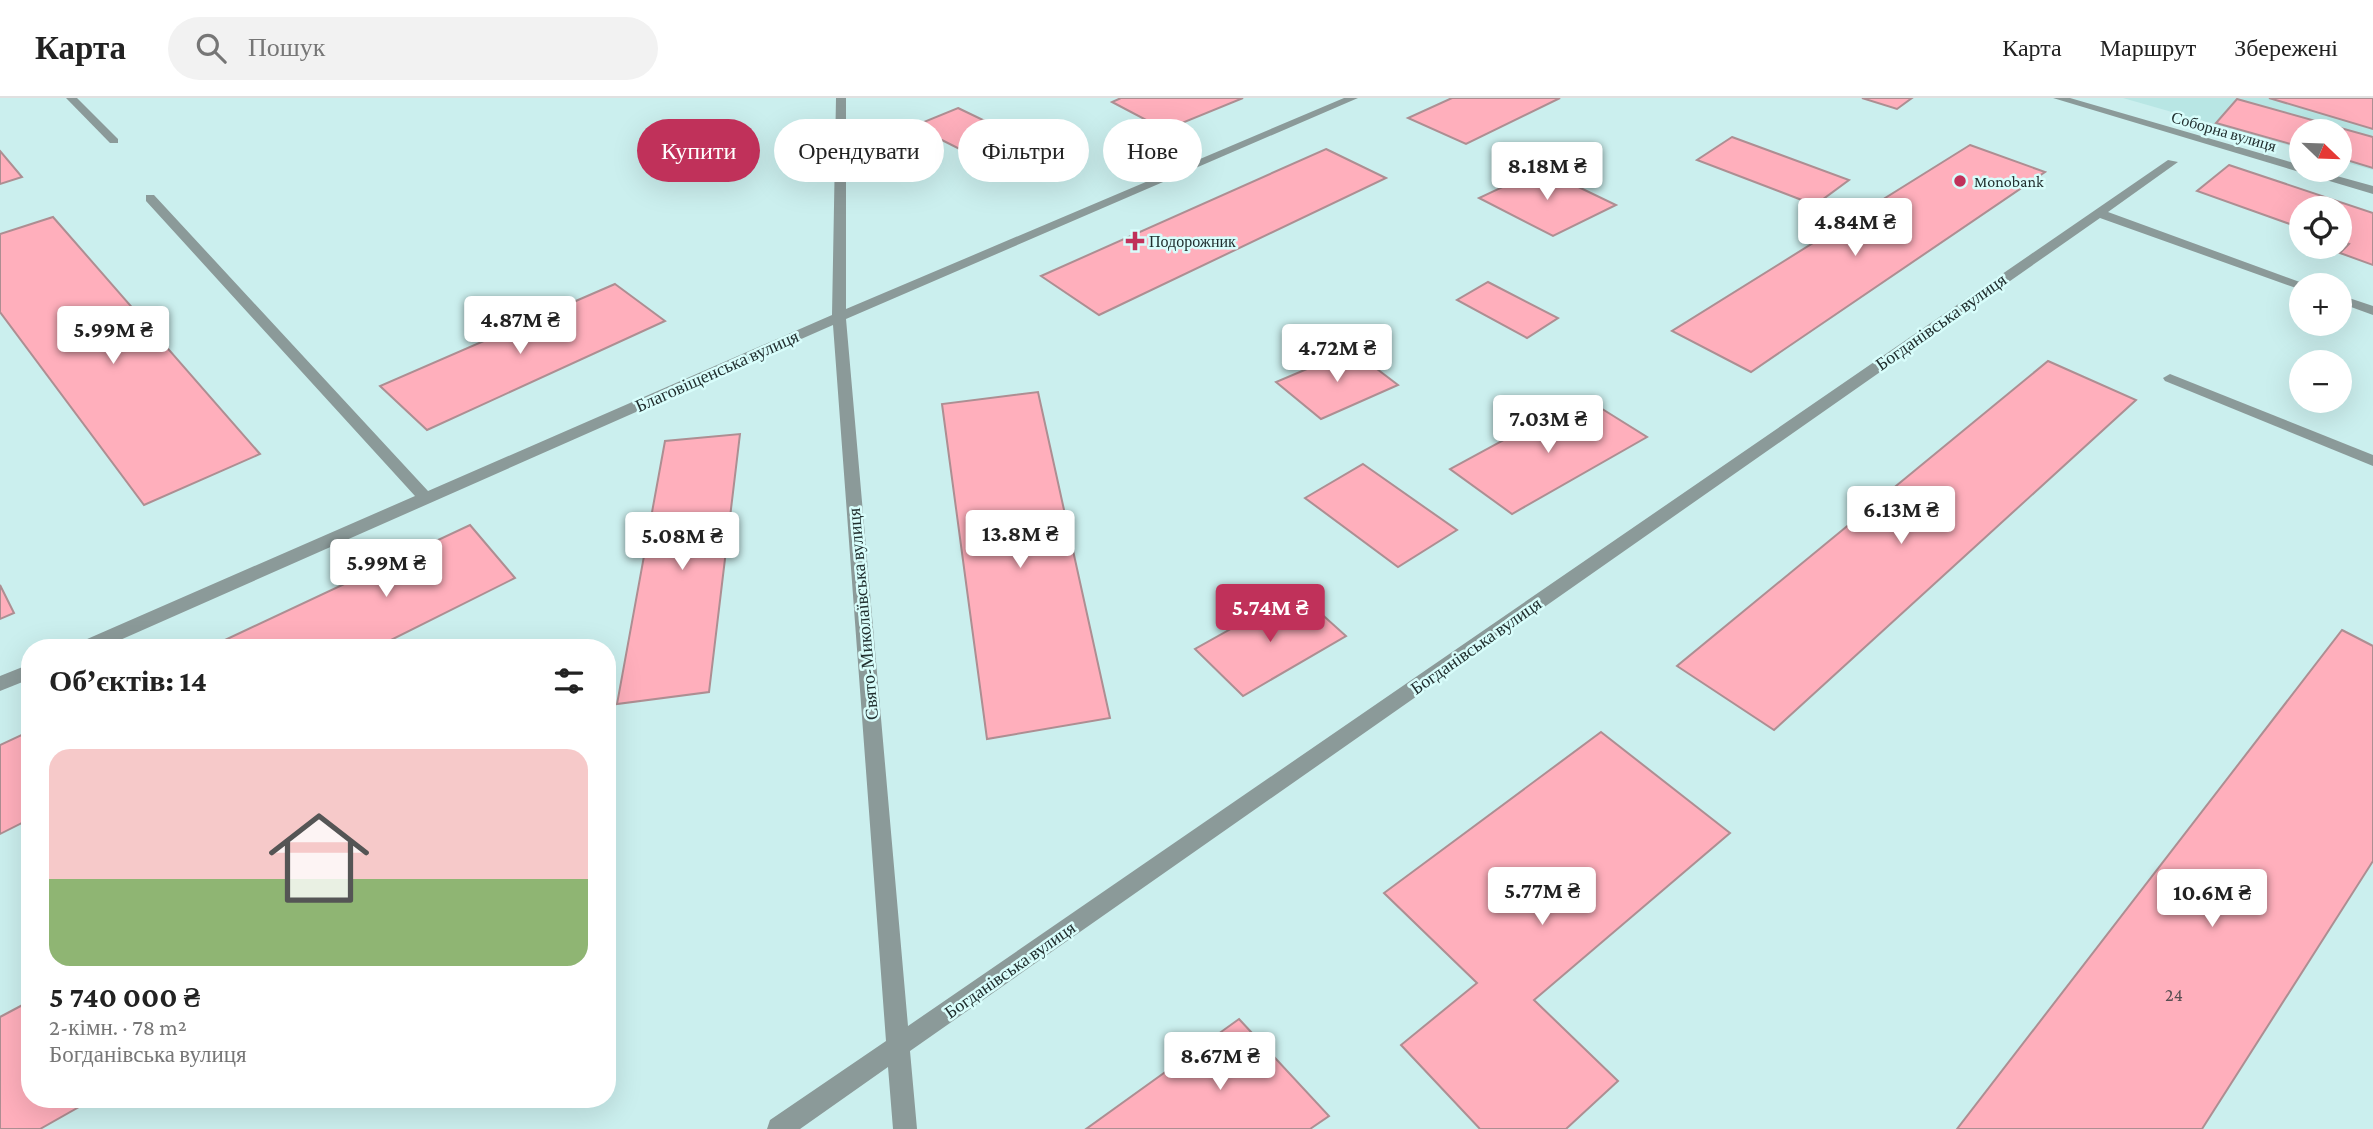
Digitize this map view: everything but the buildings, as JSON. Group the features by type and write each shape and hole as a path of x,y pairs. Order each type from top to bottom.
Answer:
{"street":[{"path":"71,98 114,141"},
{"name":"Свято-Миколаївська вулиця","path":"841,98 839,317 905,1129"},
{"name":"Благовіщенська вулиця","path":"105,639 839,317 1353,98"},
{"name":"Соборна вулиця","path":"2058,98 2289,166"},
{"name":"Богданівська вулиця","path":"779,1129 2172,162"},
{"name":"Соборна вулиця","path":"2345,182 2373,190"},
{"path":"150,198 426,498"},
{"path":"2098,213 2289,281"},
{"path":"2352,303 2373,311"},
{"path":"2170,379 2373,461"},
{"path":"0,684 21,675"}],"shaded area":[{"path":"2123,98 2373,98 2373,170 2352,164 2352,119 2289,119 2289,146"}],"place":[{"name":"Monobank","path":"1960,181"},
{"name":"Подорожник","path":"1135,241"}]}
